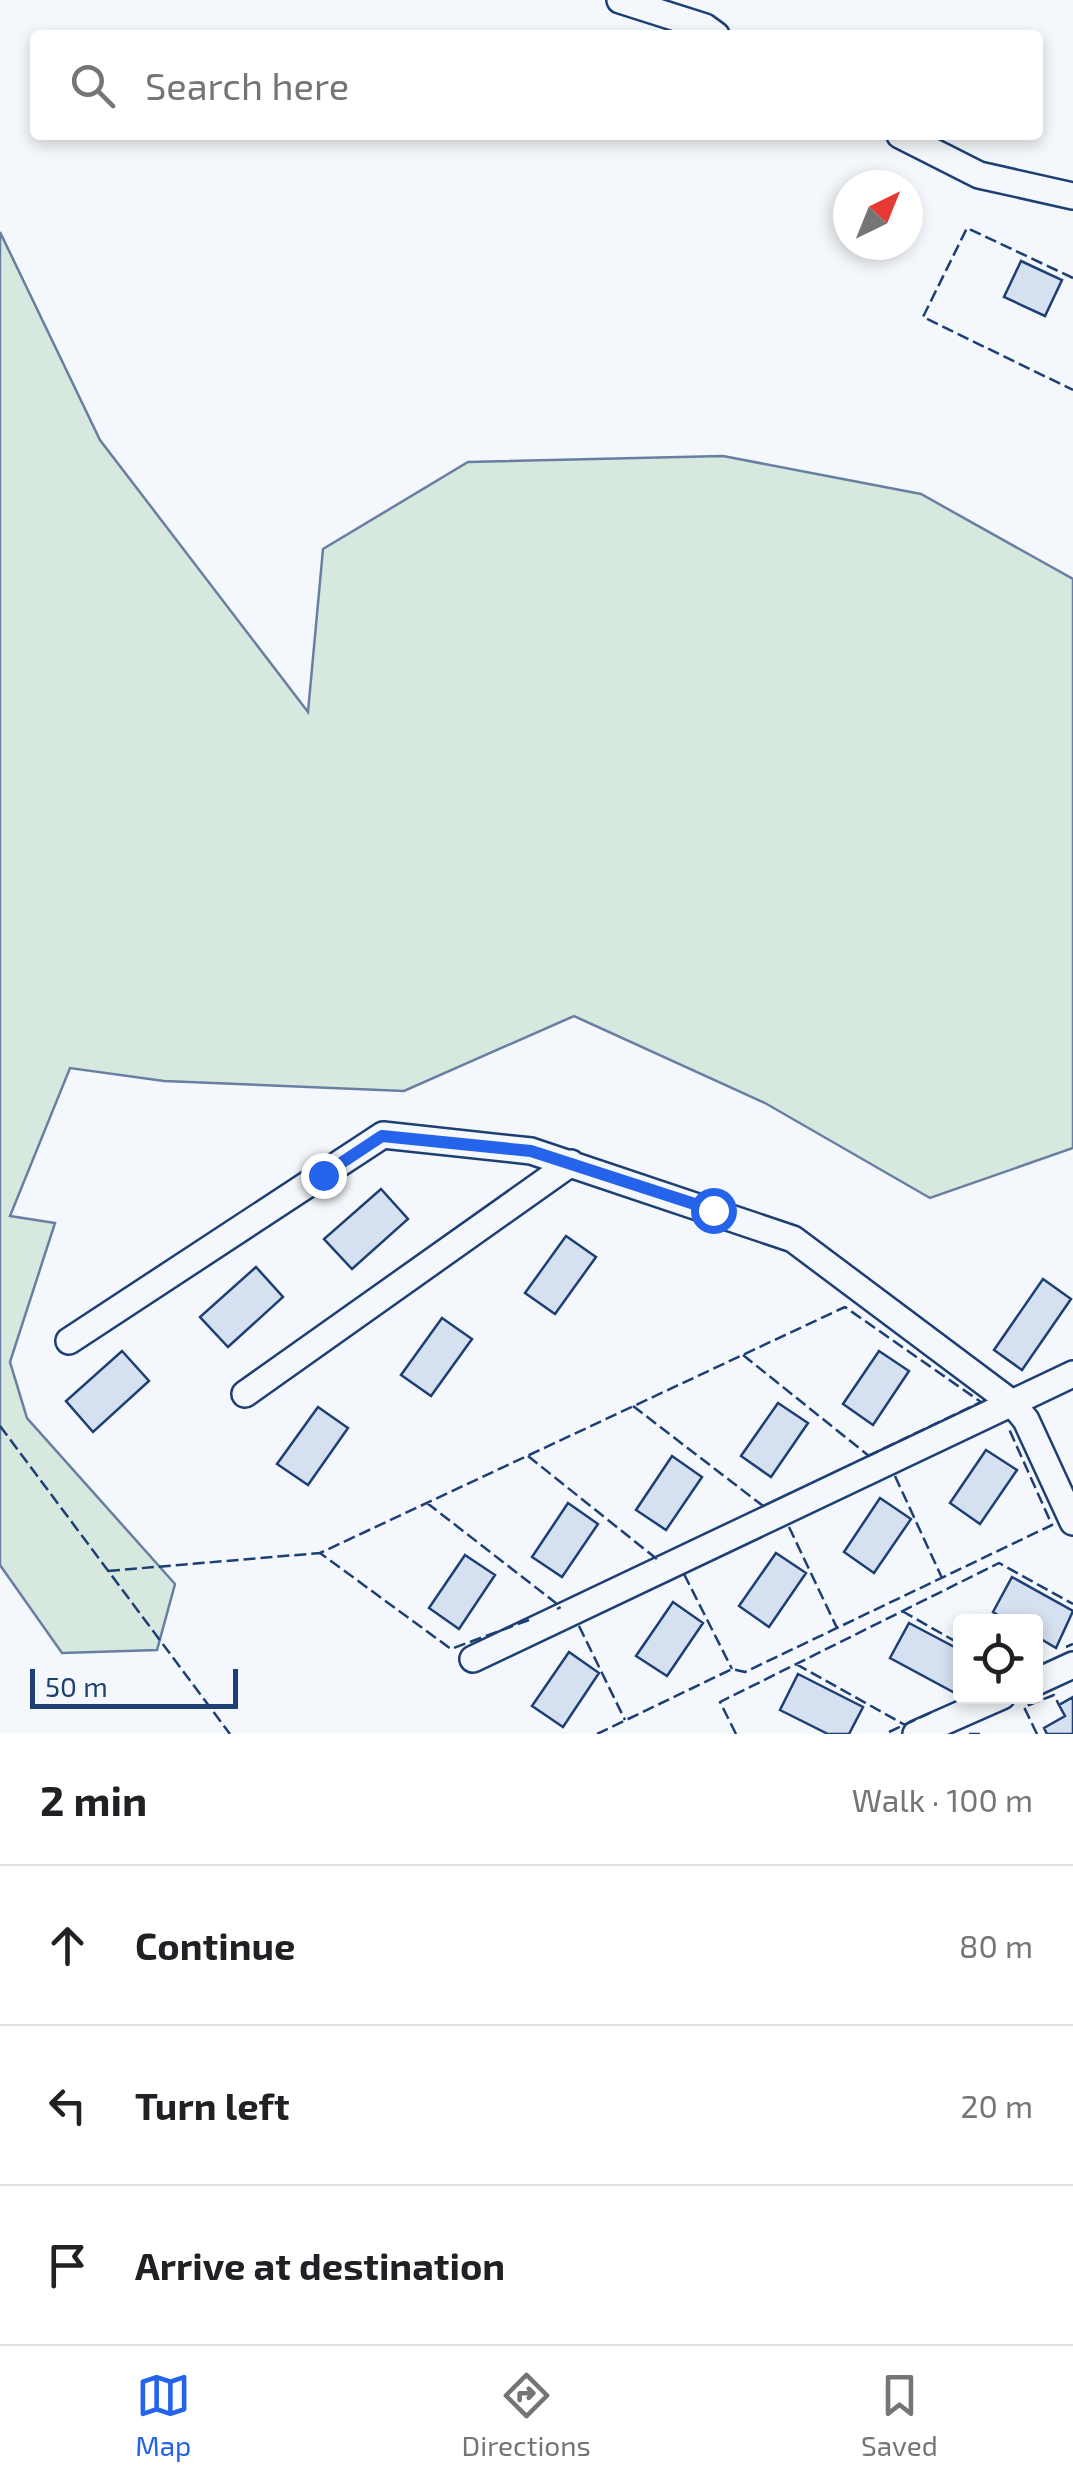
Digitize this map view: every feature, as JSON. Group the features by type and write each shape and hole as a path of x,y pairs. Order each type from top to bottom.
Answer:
{"street":[{"path":"620,0 702,30"},
{"path":"910,140 979,175 1073,196"},
{"path":"69,1341 382,1136 531,1151 793,1239 1012,1403 1026,1420 1073,1522"},
{"path":"245,1394 571,1163"},
{"path":"473,1659 1073,1374"},
{"path":"1043,1679 1073,1666"},
{"path":"916,1734 984,1704"}],"shaded area":[{"path":"0,232 100,440 308,712 323,549 468,462 723,456 921,494 1073,579 1073,1148 930,1198 765,1103 574,1016 404,1091 164,1081 70,1068 10,1216 55,1223 10,1362 27,1418 175,1584 157,1650 62,1653 0,1565"}],"building":[{"path":"1021,261 1062,280 1045,316 1004,297"},
{"path":"381,1189 408,1219 352,1269 324,1239"},
{"path":"566,1236 596,1257 555,1314 525,1293"},
{"path":"256,1267 283,1297 228,1347 200,1317"},
{"path":"1043,1279 1071,1299 1022,1370 994,1350"},
{"path":"442,1318 472,1339 431,1396 401,1375"},
{"path":"122,1351 149,1381 93,1432 66,1401"},
{"path":"879,1351 909,1371 873,1425 843,1404"},
{"path":"778,1403 808,1423 771,1477 741,1456"},
{"path":"318,1407 348,1428 308,1485 277,1464"},
{"path":"986,1450 1017,1470 980,1524 950,1503"},
{"path":"672,1456 702,1477 666,1530 636,1510"},
{"path":"880,1498 911,1519 874,1573 844,1552"},
{"path":"568,1503 598,1524 562,1577 532,1557"},
{"path":"776,1553 806,1573 769,1627 739,1606"},
{"path":"465,1555 495,1575 459,1629 429,1608"},
{"path":"1012,1577 1073,1611 1056,1648 1043,1640 1043,1614 993,1612"},
{"path":"673,1602 703,1623 667,1676 636,1656"},
{"path":"909,1623 953,1646 953,1692 890,1658"},
{"path":"569,1652 599,1673 563,1727 532,1706"},
{"path":"798,1674 863,1707 849,1734 828,1734 780,1710"},
{"path":"1073,1697 1073,1734 1047,1734 1044,1728 1065,1716 1059,1705"}],"fence":[{"path":"1073,278 967,228 923,317 1073,390"},
{"path":"529,1620 451,1649 320,1553 845,1307 981,1402 868,1456"},
{"path":"743,1355 869,1456"},
{"path":"633,1406 767,1509"},
{"path":"0,1426 230,1734"},
{"path":"597,1734 732,1669 745,1672 1052,1525 1009,1429"},
{"path":"528,1456 658,1560 655,1562"},
{"path":"895,1476 942,1578"},
{"path":"427,1503 561,1607 557,1609"},
{"path":"789,1527 837,1628"},
{"path":"108,1571 320,1553"},
{"path":"736,1734 720,1702 999,1563 1073,1604"},
{"path":"684,1574 732,1669"},
{"path":"902,1611 953,1640"},
{"path":"579,1626 625,1720"},
{"path":"1066,1647 1073,1644"},
{"path":"796,1664 905,1725"},
{"path":"1037,1734 1024,1707 1054,1695 1059,1705"},
{"path":"889,1732 932,1712"},
{"path":"969,1734 980,1734"}],"route":[{"path":"323,1175 382,1136 531,1151 713,1210"}]}
